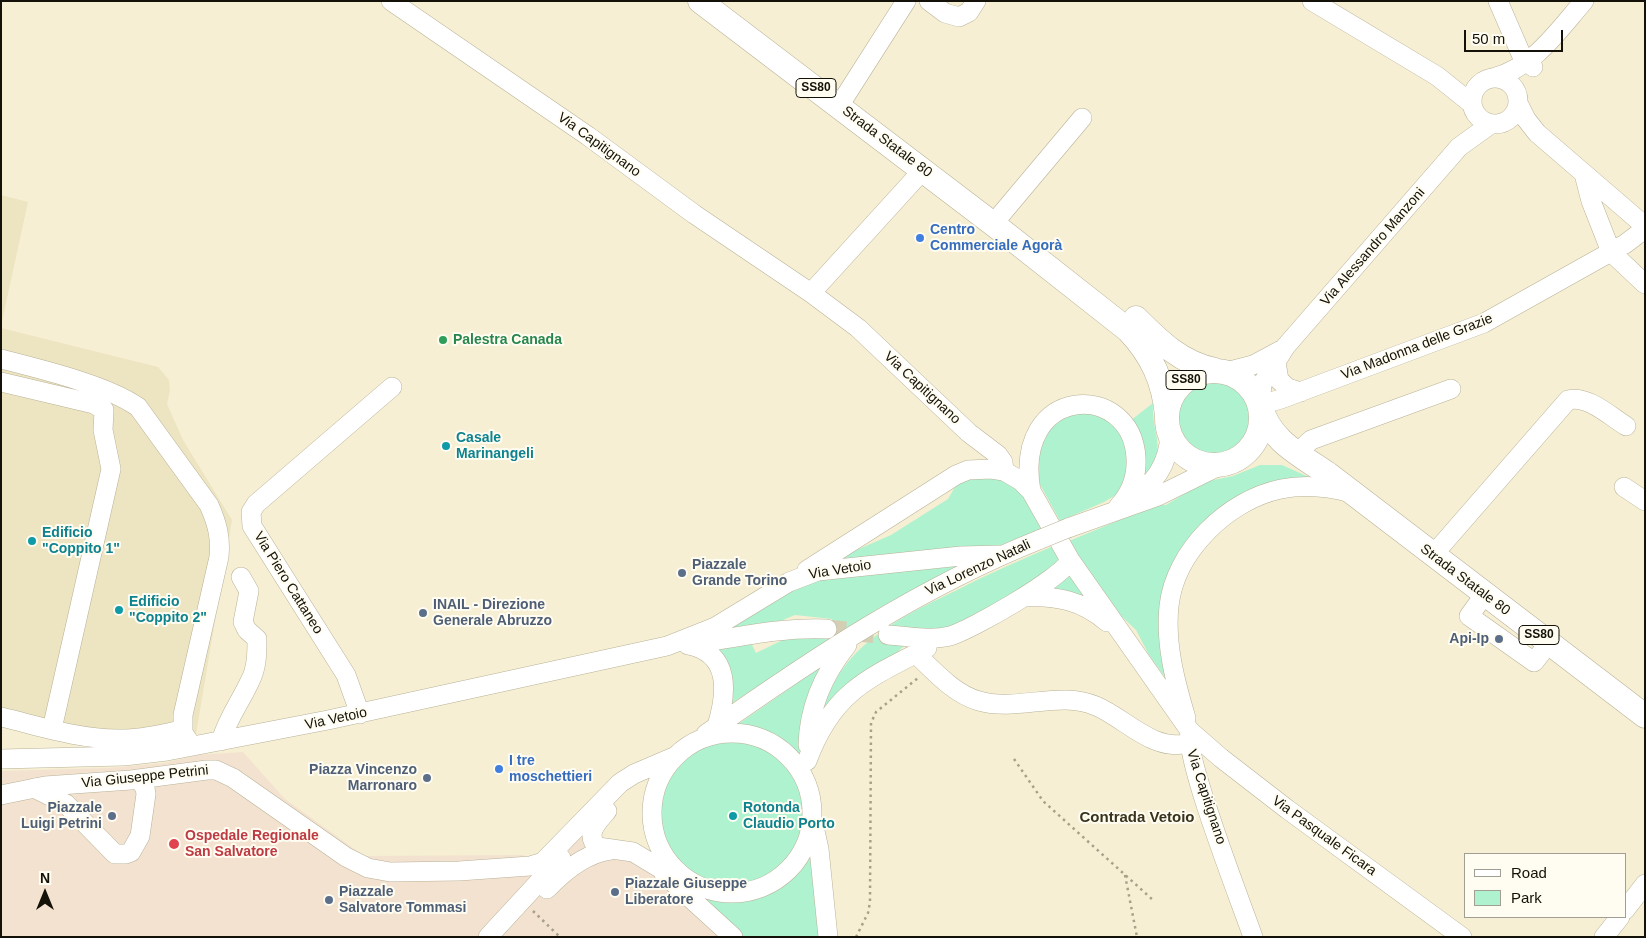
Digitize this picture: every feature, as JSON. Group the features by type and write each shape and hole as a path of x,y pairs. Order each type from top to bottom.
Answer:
{"main road":[{"name":"Strada Statale 80","path":"706,3 1114,318 1139,342 1152,360 1161,380 1168,426"},
{"name":"Strada Statale 80","path":"997,227 1054,257 1091,282 1181,358 1198,366 1225,372"},
{"name":"SS80","path":"1230,462 1205,464 1190,458 1178,448 1168,426 1172,396 1186,380 1202,372 1225,372 1249,385 1260,405"},
{"name":"Strada Statale 80","path":"1260,405 1273,433 1303,458 1645,716"},
{"path":"1230,462 1249,450 1257,438 1261,425 1260,405"},
{"name":"Strada Statale 80","path":"1230,462 1272,455 1303,458"}],"street":[{"name":"Via Capitignano","path":"391,1 588,136 694,214 811,293 858,328 969,432 998,456 1003,462 1004,471 1021,481 1031,491 1070,560 1161,689 1189,737 1198,781 1253,937"},
{"path":"839,106 906,1"},
{"path":"929,1 945,13 959,17 969,12 976,1"},
{"path":"1312,1 1437,76 1472,105 1479,119 1496,124 1521,127 1537,133"},
{"path":"1498,1 1520,54 1530,64"},
{"path":"1496,124 1514,114 1530,64 1584,1"},
{"path":"1437,76 1461,81 1489,79 1530,64"},
{"path":"1472,105 1475,89 1489,79 1509,83 1526,119 1537,133 1645,227"},
{"name":"Via Alessandro Manzoni","path":"1459,147 1472,105"},
{"path":"997,227 1082,118"},
{"name":"Via Alessandro Manzoni","path":"1260,405 1261,388 1281,354 1459,147 1496,124"},
{"path":"811,293 924,170"},
{"path":"1584,174 1591,201 1611,252 1645,284"},
{"name":"Via Madonna delle Grazie","path":"1260,405 1301,392 1484,323 1611,252 1645,227"},
{"path":"1281,354 1279,380 1288,388 1301,392"},
{"name":"Via Alessandro Manzoni","path":"1225,372 1281,354"},
{"path":"1,359 103,389 138,407 209,505 217,523 220,539 219,556 184,703 182,730 192,746"},
{"path":"1,382 94,404 104,410 103,430 111,469 52,729"},
{"name":"Via Piero Cattaneo","path":"360,714 346,675 252,526 250,517 256,504 392,387"},
{"path":"1303,458 1311,440 1451,389"},
{"path":"1433,555 1568,400 1581,399 1626,426"},
{"path":"1031,491 1028,466 1033,439 1038,428 1047,418 1067,407 1094,405 1119,419 1130,432 1134,444 1135,476 1127,496 1113,510"},
{"name":"Via Lorenzo Natali","path":"1113,510 1141,492 1158,475 1165,462 1168,426"},
{"name":"Via Lorenzo Natali","path":"694,742 918,596 1000,555 1113,510 1158,496 1230,462"},
{"path":"789,582 956,475 979,469 1004,471"},
{"path":"916,654 949,684 978,701 996,704 1072,701 1095,705 1153,739 1172,746 1189,737 1168,639 1171,598 1183,566 1208,531 1243,504 1272,491 1308,487 1336,489 1353,494"},
{"path":"1624,487 1645,501"},
{"name":"Via Vetoio","path":"667,646 726,621 789,582 825,570 961,556 1000,555"},
{"path":"807,761 820,730 837,705 879,673 1023,598 1044,585 1067,568 1070,560"},
{"path":"221,741 227,721 251,680 256,660 257,639 247,630 243,622 249,591 241,577"},
{"path":"1023,598 1044,596 1063,598 1080,604 1096,612 1123,635"},
{"path":"688,645 769,631 801,628 827,629"},
{"path":"888,635 921,638 951,636"},
{"name":"Via Lorenzo Natali","path":"809,788 807,761 810,723 817,694 828,670 854,636"},
{"name":"Via Vetoio","path":"1,759 124,756 192,746 360,714 667,646 688,645 708,652 720,669 724,694 717,726"},
{"path":"1161,689 1171,691 1176,678"},
{"path":"1,717 85,737 144,738 182,730"},
{"path":"488,937 546,872 595,824 640,772 676,756 694,742 706,737 731,732 762,738 788,755 804,776 809,788 812,821 819,849 828,937"},
{"name":"Via Pasquale Ficara","path":"1189,737 1221,758 1287,809 1462,937"},
{"path":"1,744 23,751 33,758"},
{"path":"676,756 659,781 654,796 654,827 659,860 683,883 725,892 739,892 766,885 778,879 798,859 810,834 812,821"},
{"name":"Via Giuseppe Petrini","path":"64,793 196,770 216,770 233,778 346,857 379,871 459,871 530,866 549,857 620,783 640,772"},
{"path":"1,795 33,787 64,793 114,854 126,854 134,848 140,836 146,794 145,788 139,779"},
{"path":"595,824 592,834 594,844 602,850 633,852 659,860 683,883 727,934"},
{"path":"504,937 550,886 569,869 589,856 611,850"},
{"path":"1626,909 1645,884"},
{"path":"1604,937 1619,918"}],"path":[{"path":"856,937 868,913 870,902 871,723 876,712 931,668"},
{"path":"1014,759 1043,801 1153,900"},
{"path":"1125,874 1137,937"}],"shaded area":[{"path":"1,195 28,202 1,326"},
{"path":"1,328 158,367 169,380 170,390 167,404 183,440 232,520 196,734 159,741 50,738 1,727"},
{"name":"Ospedale Regionale San Salvatore","path":"243,752 285,799 364,856 524,855 526,875 587,825 609,845 616,844 741,937 1,937 1,771 109,768 164,763 198,755"}],"green space":[{"path":"1213,380 1234,386 1244,396 1250,417 1244,438 1234,448 1213,454 1192,448 1182,438 1176,417 1182,396 1192,386"},
{"path":"1153,403 1158,450 1151,467 1143,476 1144,461 1142,447 1138,434 1130,421"},
{"path":"1079,409 1114,421 1133,461 1121,492 1104,502 1060,521 1037,479 1036,457 1050,425"},
{"path":"1260,465 1282,465 1309,477 1282,479 1269,483 1269,486 1179,560 1167,680 1149,655 1136,630 1120,615 1082,564 1069,541 1156,505 1166,505 1204,482 1233,476"},
{"path":"986,475 1016,484 1045,527 994,548 826,565 891,535 948,499 955,487 963,480"},
{"path":"1056,545 1062,560 1039,579 973,617 904,646 820,724 827,699 838,676 852,657 869,641 932,602"},
{"path":"964,563 881,607 731,702 718,649 756,643 752,645 756,653 793,635 830,635 832,619 795,615 766,627 721,635 801,582"},
{"path":"1068,574 1099,605 1048,590"},
{"path":"826,663 804,761 790,747 774,736 757,729 737,725"},
{"name":"Rotonda Claudio Porto","path":"732,740 760,746 783,762 799,785 805,813 799,841 783,864 760,880 732,886 704,880 681,864 665,841 659,813 665,785 681,762 704,746"},
{"path":"813,847 823,937 741,937 693,893 731,899 763,894 777,888 790,878"}],"tunnel":[{"path":"827,629 888,635"}],"place":[{"name":"Centro Commerciale Agorà","path":"920,238"},
{"name":"Palestra Canada","path":"443,340"},
{"name":"Casale Marinangeli","path":"446,446"},
{"name":"Edificio \"Coppito 1\"","path":"32,541"},
{"name":"Piazzale Grande Torino","path":"682,573"},
{"name":"Edificio \"Coppito 2\"","path":"119,610"},
{"name":"INAIL - Direzione Generale Abruzzo","path":"423,613"},
{"name":"Api-Ip","path":"1499,639"},
{"name":"I tre moschettieri","path":"499,769"},
{"name":"Piazza Vincenzo Marronaro","path":"427,778"},
{"name":"Piazzale Luigi Petrini","path":"112,816"},
{"name":"Rotonda Claudio Porto","path":"733,816"},
{"name":"Ospedale Regionale San Salvatore","path":"174,844"},
{"name":"Piazzale Giuseppe Liberatore","path":"615,892"},
{"name":"Piazzale Salvatore Tommasi","path":"329,900"}],"district":[{"name":"Contrada Vetoio","path":"1137,818"}]}
